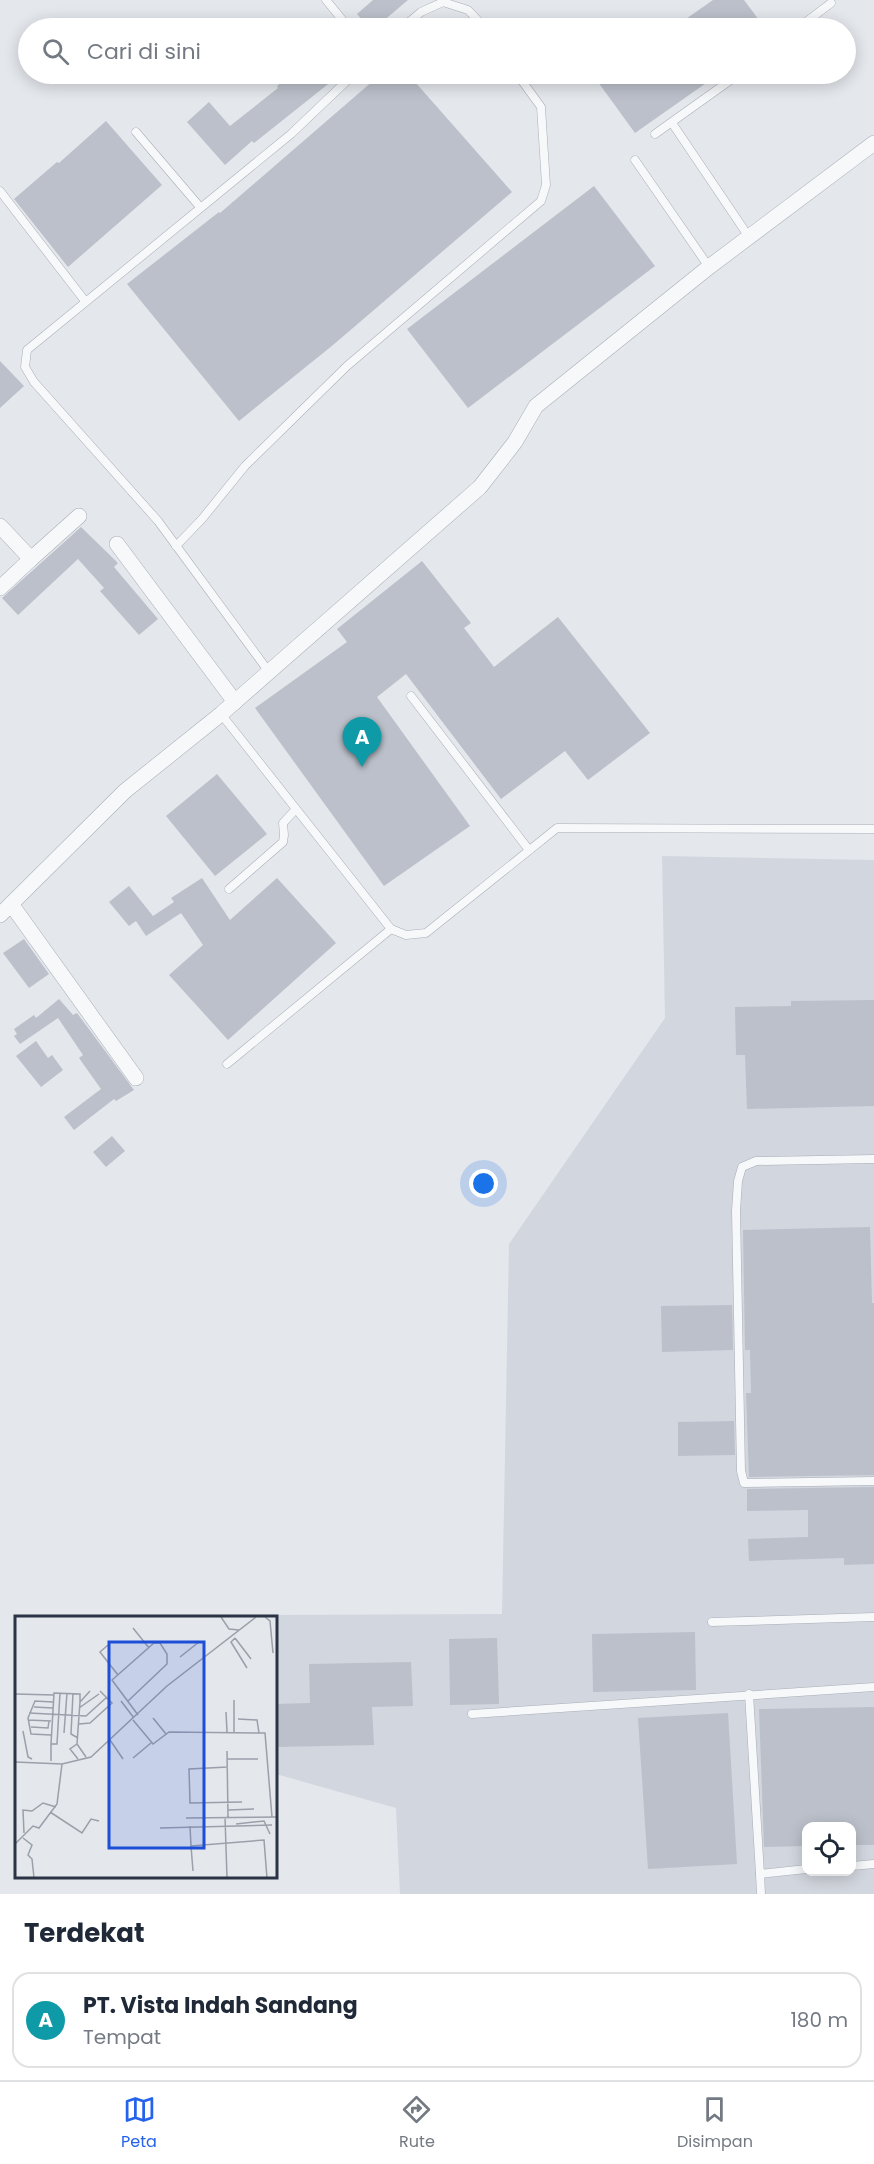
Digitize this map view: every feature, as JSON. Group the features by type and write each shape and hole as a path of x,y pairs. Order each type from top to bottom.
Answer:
{"street":[{"path":"0,915 125,790 221,714 480,487 515,442 536,406 710,267 874,143"},
{"path":"0,588 79,516"},
{"path":"0,526 31,559"},
{"path":"117,544 235,702"},
{"path":"12,904 136,1078"}],"lane":[{"path":"326,0 341,18"},
{"path":"414,18 421,12 443,2 468,10 475,18"},
{"path":"811,18 831,3"},
{"path":"269,672 158,521 34,382 25,367 27,350 291,134 344,84"},
{"path":"176,546 202,519 245,466 347,366 541,201 546,185 543,117 541,107 524,84"},
{"path":"655,134 725,84"},
{"path":"672,123 750,237"},
{"path":"136,132 200,207"},
{"path":"635,160 710,267"},
{"path":"0,191 85,301"},
{"path":"411,696 530,850"},
{"path":"221,714 391,929 406,935 426,933 557,828 874,829"},
{"path":"229,889 282,842 284,835 282,823 296,809"},
{"path":"227,1064 391,929"},
{"path":"874,1160 756,1161 742,1167 738,1181 736,1211 741,1471 744,1483 874,1481"},
{"path":"712,1622 874,1617"},
{"path":"472,1714 874,1687"},
{"path":"749,1694 761,1894"},
{"path":"856,1866 874,1864"},
{"path":"760,1874 802,1870"}],"shaded area":[{"path":"662,856 874,860 874,1894 400,1894 396,1808 278,1775 278,1616 276,1615 502,1614 509,1244 665,1018"}],"building":[{"path":"373,0 408,0 387,18 360,18 357,14"},
{"path":"713,0 744,0 758,18 687,18"},
{"path":"280,84 328,84 254,143 252,141 225,165 187,122 209,102 230,126 278,88"},
{"path":"369,84 417,84 512,192 333,345 239,421 127,284 220,213"},
{"path":"599,84 705,84 635,133"},
{"path":"106,121 162,185 68,267 14,199"},
{"path":"594,186 655,266 468,408 407,329"},
{"path":"0,361 24,386 0,408"},
{"path":"81,527 118,563 114,567 158,619 139,635 100,591 104,588 78,559 18,615 2,598"},
{"path":"422,561 471,623 464,628 494,667 558,617 650,733 588,780 565,751 501,799 406,674 377,697 470,826 384,886 255,708 347,642 337,629"},
{"path":"217,774 267,834 215,876 166,816"},
{"path":"202,878 230,920 277,878 336,943 228,1040 169,975 203,945 181,913 146,936 136,921 129,926 109,902 129,886 153,916 174,902 171,898"},
{"path":"24,939 49,974 29,988 3,953"},
{"path":"59,999 73,1015 77,1013 134,1090 116,1101 114,1099 74,1130 64,1117 101,1089 79,1058 83,1055 58,1018 20,1044 14,1036 17,1034 14,1029 34,1015 36,1018"},
{"path":"874,1000 874,1106 747,1109 745,1055 736,1055 735,1007 791,1006 791,1001"},
{"path":"36,1041 48,1058 52,1055 63,1070 41,1087 16,1056"},
{"path":"112,1136 125,1151 106,1167 93,1152"},
{"path":"870,1227 872,1303 874,1303 874,1475 749,1477 746,1393 751,1393 750,1350 745,1350 743,1230"},
{"path":"732,1305 733,1350 662,1352 661,1306"},
{"path":"734,1421 735,1455 678,1456 678,1422"},
{"path":"874,1487 874,1564 844,1565 844,1558 749,1561 748,1539 808,1537 808,1510 747,1511 747,1489"},
{"path":"695,1632 696,1690 593,1692 592,1634"},
{"path":"497,1638 499,1704 450,1705 449,1639"},
{"path":"411,1662 413,1706 372,1707 374,1745 278,1747 278,1704 310,1703 309,1664"},
{"path":"874,1707 874,1845 856,1845 856,1822 802,1822 802,1846 764,1847 759,1709"},
{"path":"728,1713 737,1864 648,1869 638,1718"}],"place":[{"name":"PT. Vista Indah Sandang","path":"362,767"}]}
